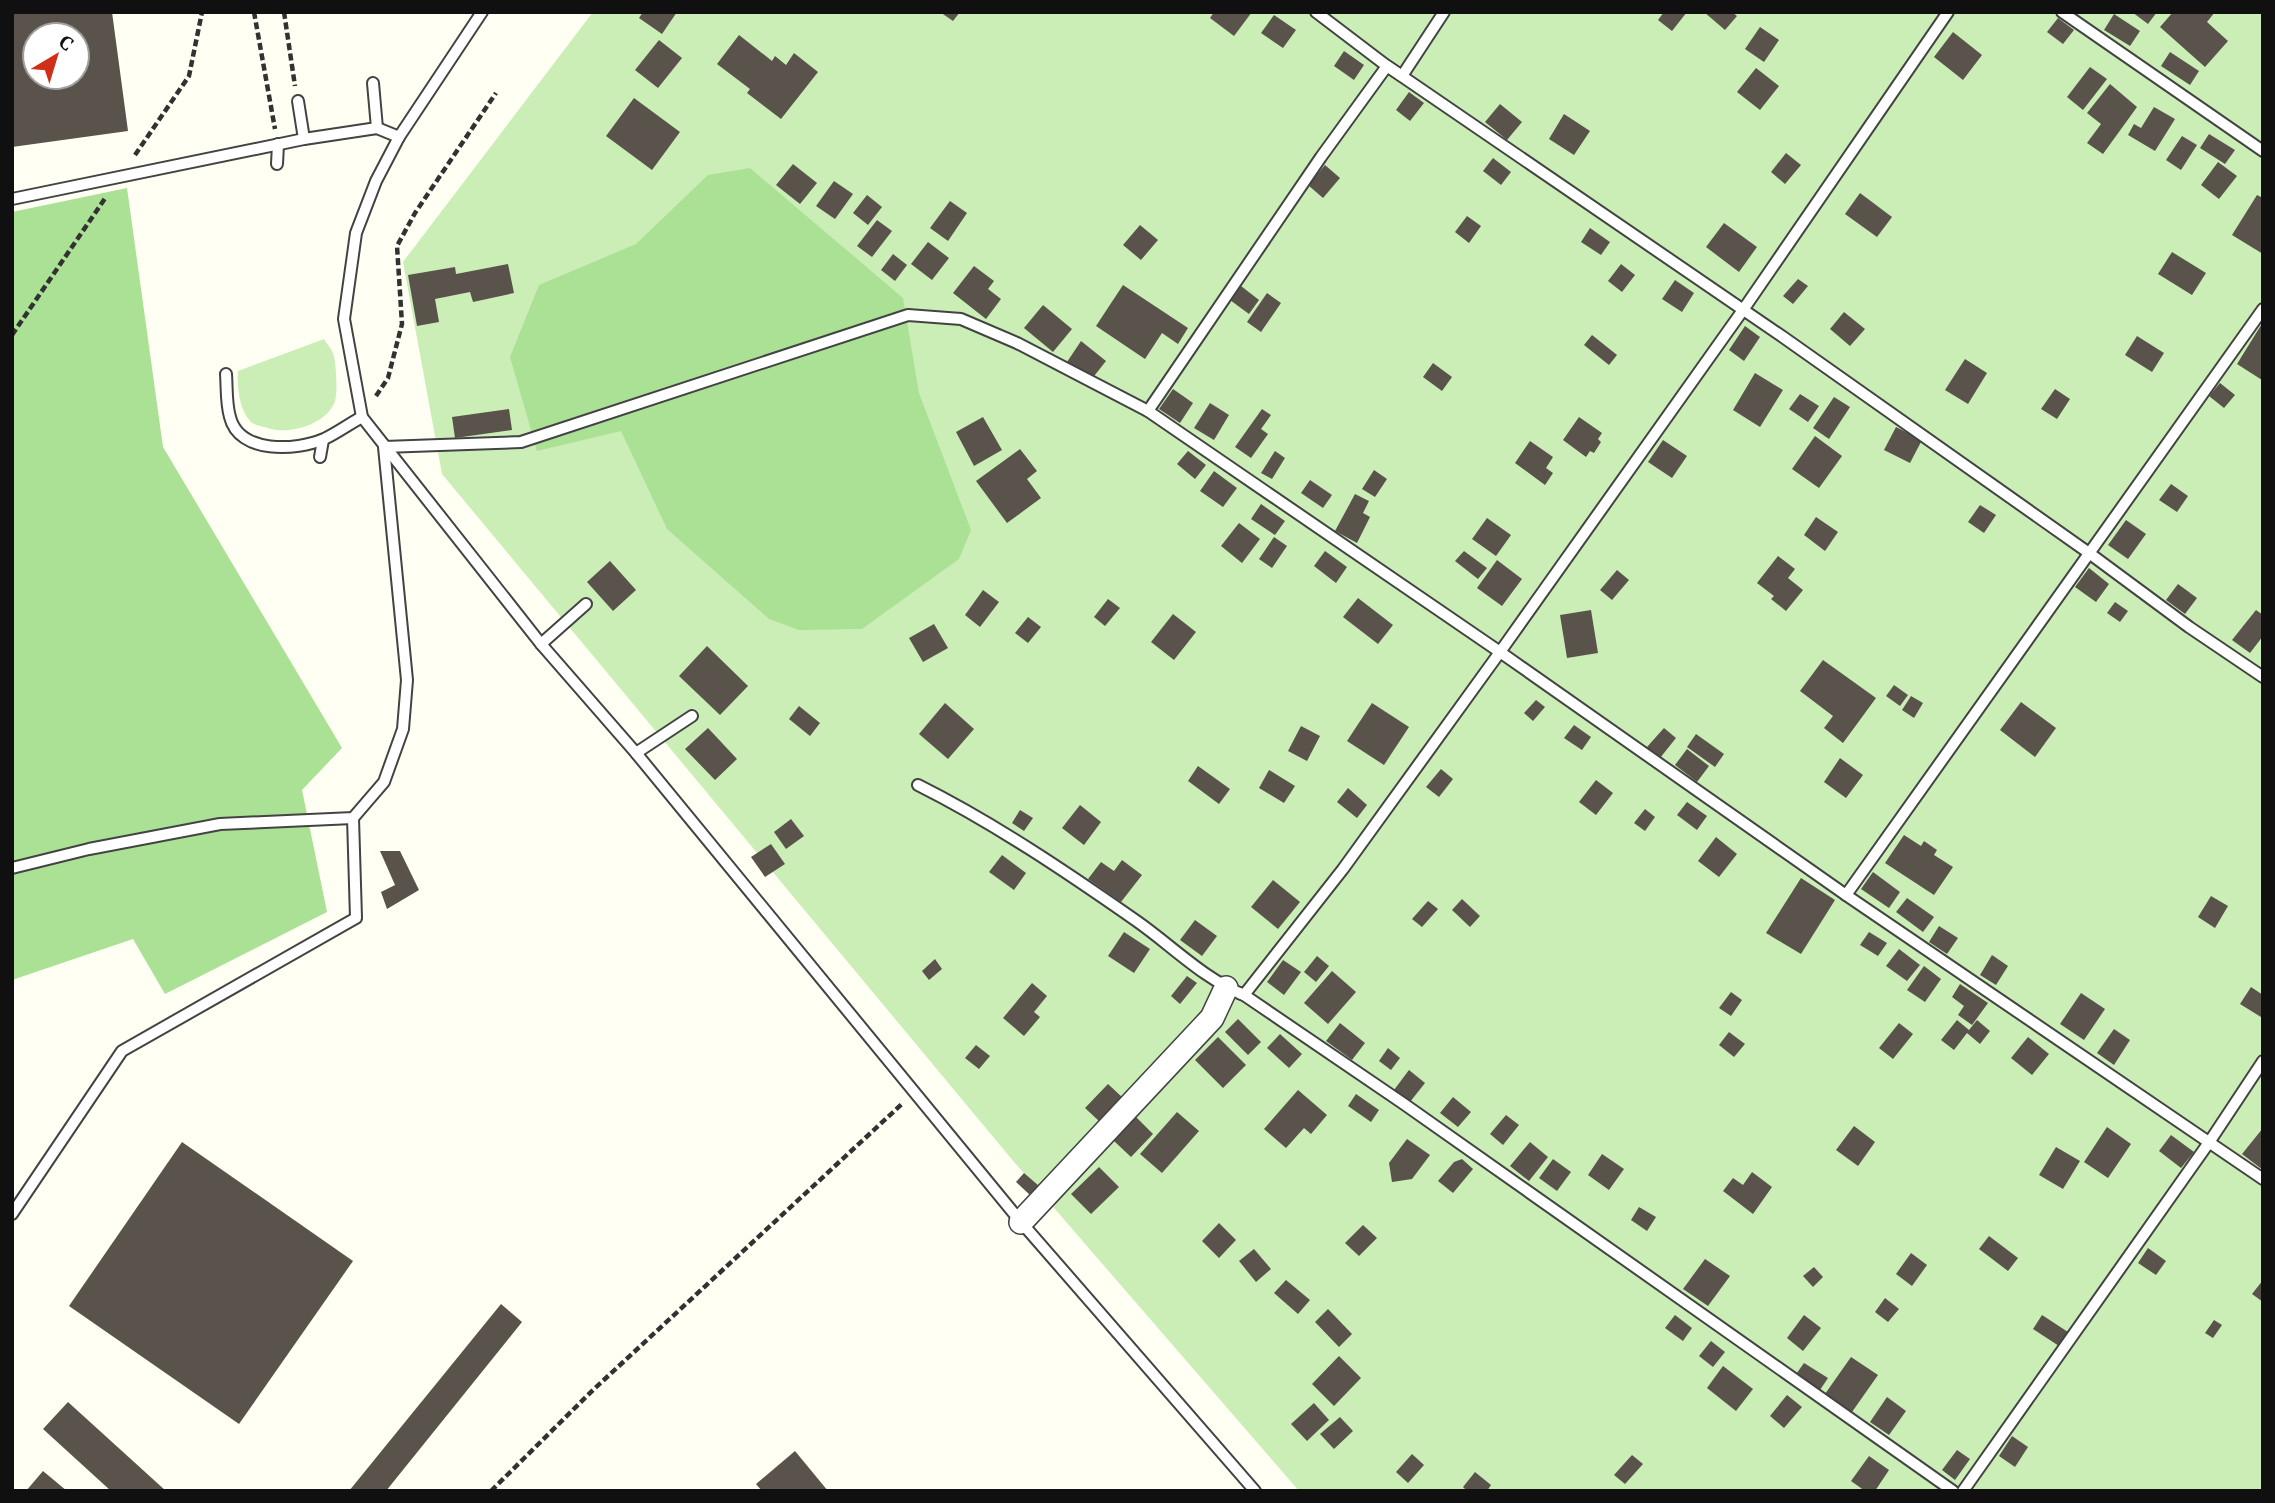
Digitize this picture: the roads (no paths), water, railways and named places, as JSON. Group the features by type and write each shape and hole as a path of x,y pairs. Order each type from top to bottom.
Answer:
{"street":[{"path":"1021,1222 1235,991"}],"lane":[{"path":"482,12 399,137 376,181 356,233 344,319 362,417 541,644 636,753 1021,1222 1255,1491"},
{"path":"1315,12 1387,66 1743,310 2263,677"},
{"path":"1402,76 1444,12"},
{"path":"1235,991 1343,869 1743,310 1948,12"},
{"path":"2062,12 2263,150"},
{"path":"1148,411 1321,157 1387,66"},
{"path":"373,83 377,128"},
{"path":"298,101 304,139"},
{"path":"12,199 304,139 377,128 399,137"},
{"path":"277,164 278,144"},
{"path":"1846,895 2263,309"},
{"path":"384,447 521,442 908,315 961,319 1017,343 1148,411 1500,652 1846,895 2263,1179"},
{"path":"226,374 230,419 241,438 261,447 301,445 323,440 362,417"},
{"path":"320,457 323,440"},
{"path":"12,1214 122,1051 356,918 353,818 384,782 403,729 407,680 384,447"},
{"path":"541,644 586,604"},
{"path":"636,753 692,716"},
{"path":"918,785 967,809 1126,914 1415,1112 1953,1491"},
{"path":"12,868 89,849 220,824 353,818"},
{"path":"1963,1491 2210,1141 2263,1061"}]}
